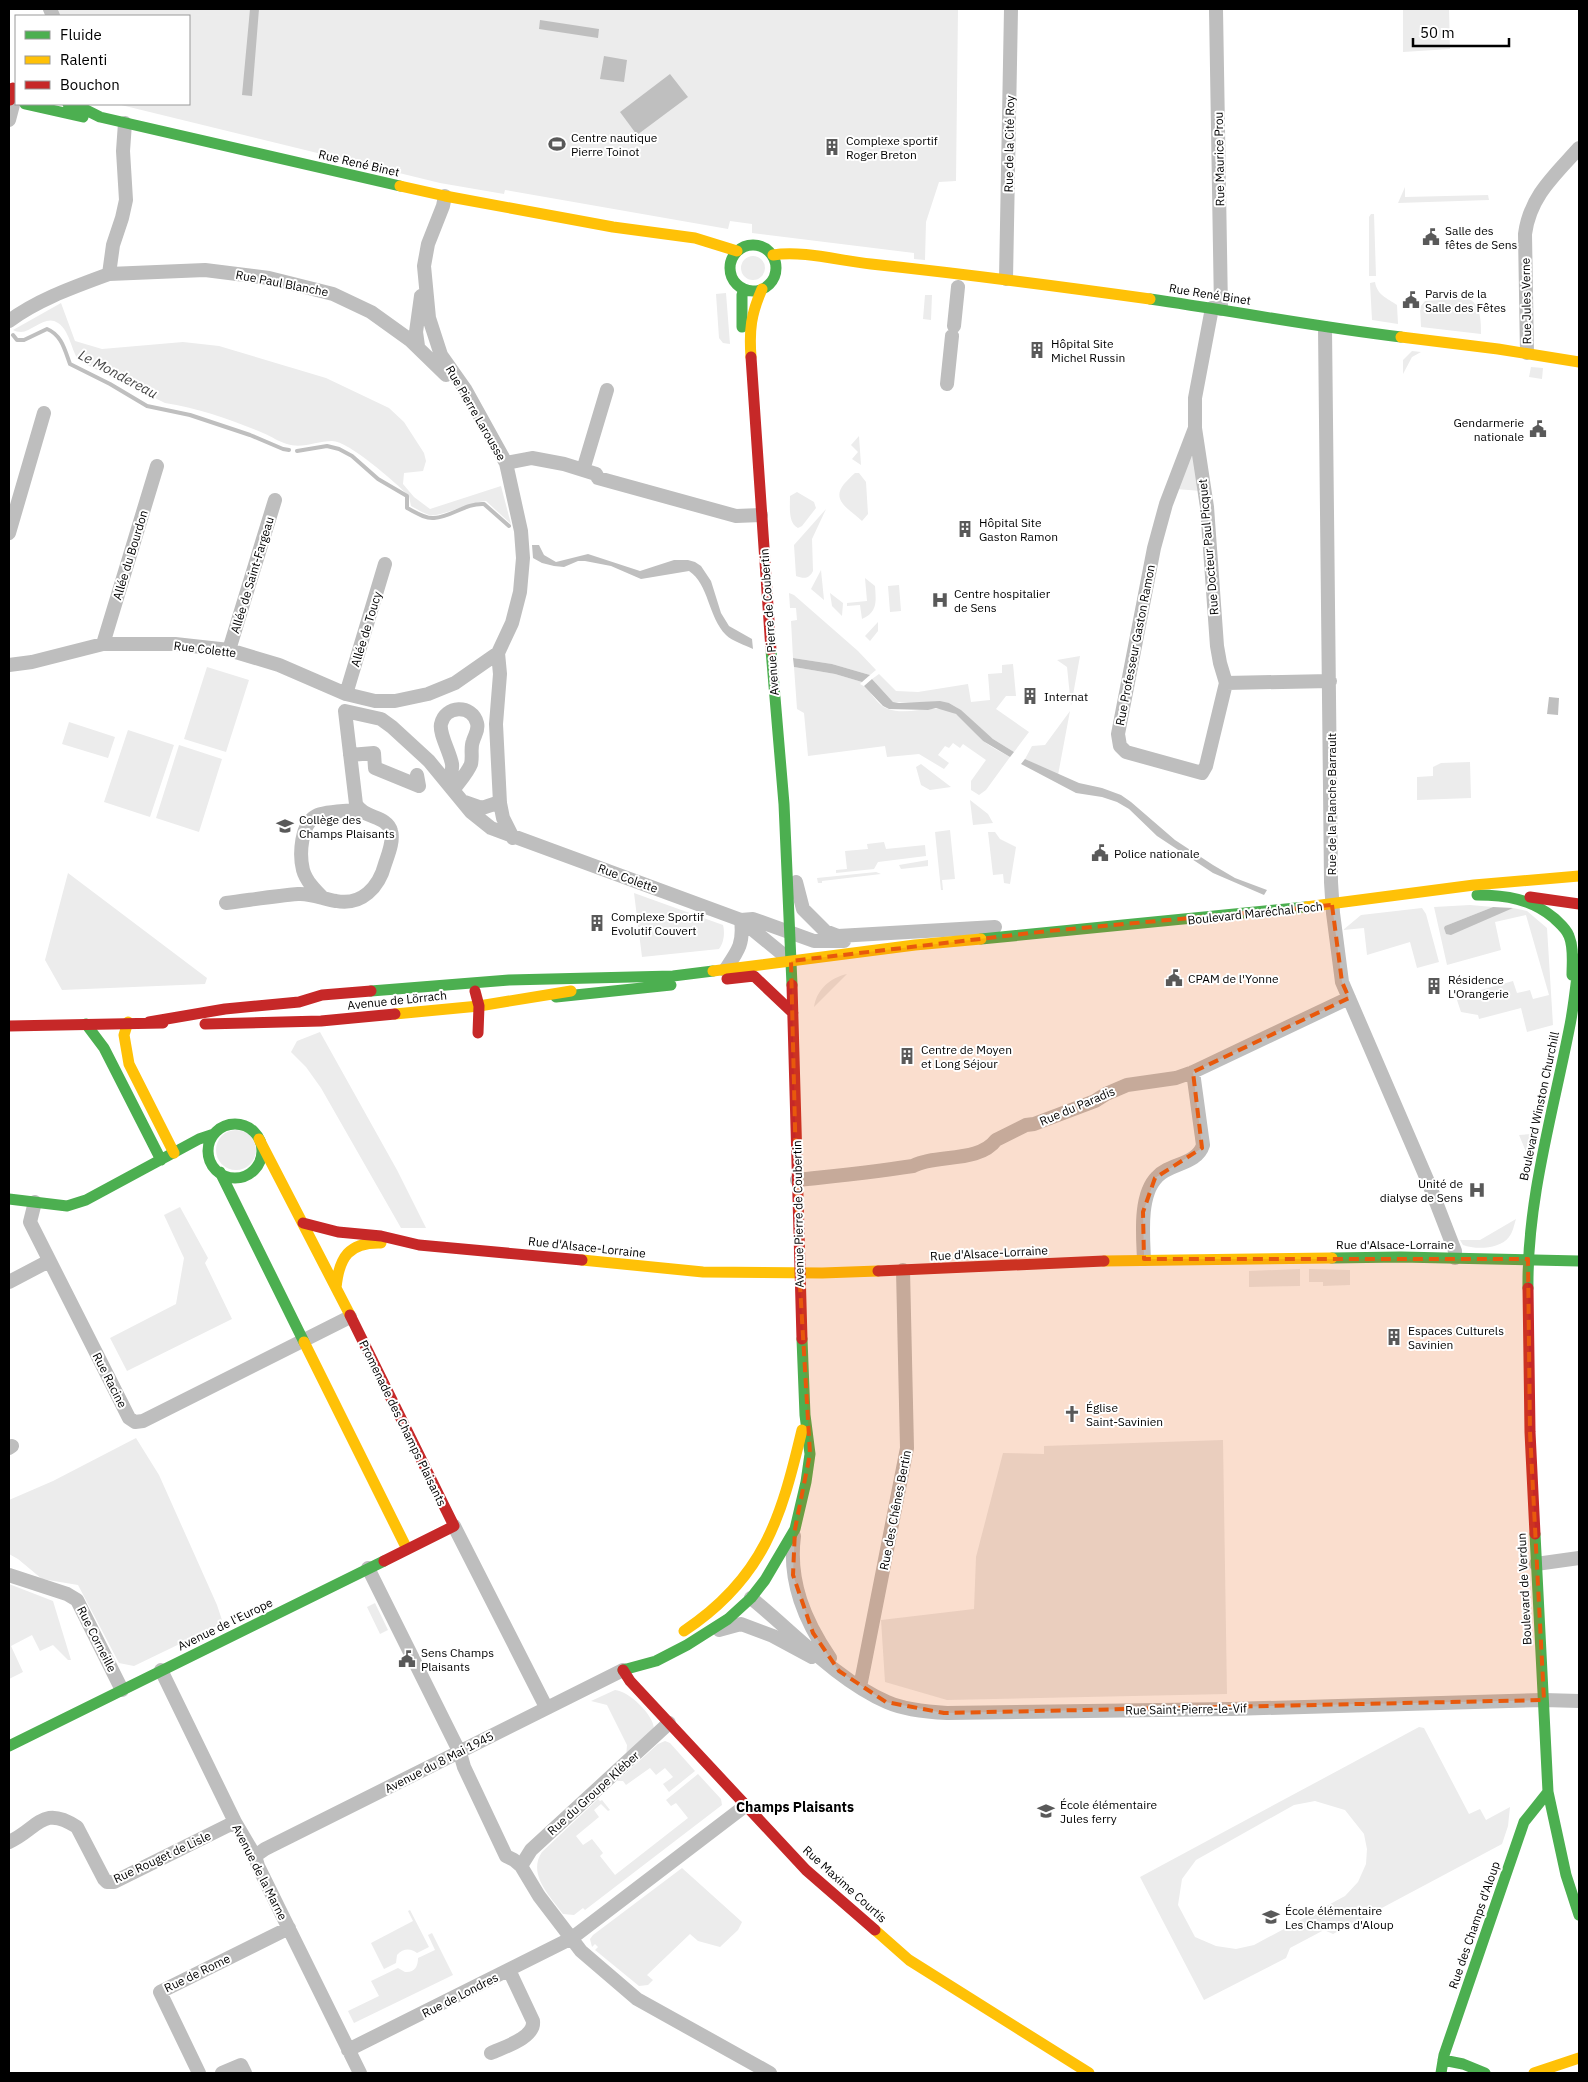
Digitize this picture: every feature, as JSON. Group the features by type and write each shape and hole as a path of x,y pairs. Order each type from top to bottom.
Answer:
{"street":[{"name":"Rue de la Cité Roy","path":"1006,279 1011,9"},
{"name":"Rue Maurice Prou","path":"1216,9 1216,309"},
{"path":"9,120 14,93"},
{"name":"Rue René Binet","path":"50,105 92,119 100,117"},
{"name":"Rue René Binet","path":"77,105 100,117 445,196 613,227 694,245 730,263"},
{"path":"109,274 112,245 122,218 126,200 123,151 125,123"},
{"name":"Rue Jules Verne","path":"1527,353 1525,234 1527,218 1543,188 1579,148"},
{"name":"Rue Pierre Larousse","path":"445,196 428,244 424,266 425,313 441,355 474,405 506,463 521,531 523,558 520,592 512,623 498,653 500,674 496,744 500,802 503,818 514,838"},
{"name":"Rue René Binet","path":"613,227 695,238 736,251"},
{"path":"747,245 758,245 773,255 776,271 771,282 762,289 750,291 734,281 730,263 736,251 747,245"},
{"name":"Rue René Binet","path":"773,255 792,253 836,260 1006,279 1216,309 1325,328 1527,353 1579,362"},
{"name":"Rue René Binet","path":"776,271 792,264 806,261 836,260"},
{"name":"Rue Paul Blanche","path":"9,321 21,312 53,295 109,274 205,270 258,276 333,294 371,312 417,340 474,405"},
{"path":"947,384 958,288"},
{"name":"Avenue Pierre de Coubertin","path":"744,289 742,307 748,418 756,440"},
{"name":"Avenue Pierre de Coubertin","path":"738,1618 750,1598 765,1580 795,1529 805,1491 810,1454 805,1416 799,1272 791,932 784,804 771,655 749,331 753,309 762,289"},
{"name":"Rue Docteur Paul Picquet","path":"1216,309 1195,398 1195,428 1206,506 1217,646 1226,683"},
{"path":"371,312 398,323 417,340 441,355"},
{"path":"398,323 406,323 425,313 427,332 417,340"},
{"name":"Rue de la Planche Barrault","path":"1325,328 1332,905 1342,982 1429,1184 1455,1251 1455,1258"},
{"path":"583,470 607,390"},
{"path":"9,533 44,413"},
{"name":"Rue Professeur Gaston Ramon","path":"1195,428 1166,504 1154,548 1118,734 1120,746 1126,752 1202,773 1206,766 1226,683"},
{"path":"506,463 532,458 583,470 596,474 598,478 736,516 761,515"},
{"name":"Allée du Bourdon","path":"103,644 157,466"},
{"name":"Allée de Saint-Fargeau","path":"230,650 275,500"},
{"name":"Allée de Toucy","path":"346,694 385,564"},
{"name":"Rue Colette","path":"9,665 32,662 103,644 175,644 230,650 287,668 346,694 375,701 395,701 428,694 455,683 498,653"},
{"path":"1226,683 1330,681"},
{"path":"458,709 465,709 475,717 478,729 473,740 471,765 447,782 453,766 442,735 441,723 447,713 458,709"},
{"name":"Rue Colette","path":"350,755 345,711 381,719 416,750 447,782 471,812 491,828 741,920 791,960"},
{"path":"359,810 356,804 350,755 374,753 375,768 419,786 417,775"},
{"path":"463,801 482,808 500,802"},
{"name":"Avenue Pierre de Coubertin","path":"784,804 800,903 816,924"},
{"path":"226,903 300,894 337,901 359,899 377,885 382,876 390,850 392,832 386,823 359,810 318,815 310,821 305,831 301,855 303,869 307,879 323,898"},
{"name":"Boulevard Maréchal Foch","path":"791,960 1048,931 1062,932 1332,905 1447,888 1579,876"},
{"name":"Boulevard Maréchal Foch","path":"1474,885 1567,896 1579,894"},
{"name":"Boulevard Maréchal Foch","path":"1447,888 1579,904"},
{"path":"1386,897 1491,895 1526,900 1544,909 1564,928 1570,937 1572,951 1570,1028"},
{"name":"Rue Colette","path":"741,920 753,919 791,932"},
{"path":"725,970 740,948 743,933 741,920"},
{"name":"Boulevard Maréchal Foch","path":"816,924 825,931 838,936 1036,924 1062,932"},
{"name":"Boulevard Maréchal Foch","path":"791,932 814,941 828,942 895,938 915,945"},
{"name":"Boulevard Winston Churchill","path":"1528,1259 1537,1181 1570,1028 1579,958"},
{"name":"Avenue de Lörrach","path":"9,1026 57,1026 128,1022 218,1025 306,1022 479,1006 645,978 725,970 791,960"},
{"path":"479,1006 754,976 793,1013"},
{"name":"Avenue de Lörrach","path":"149,1022 225,1009 300,1002 322,995 509,980 645,978"},
{"path":"364,1028 372,1008 391,997 432,994 464,984 477,993 479,1006 478,1033"},
{"path":"1570,1028 1579,991"},
{"name":"Rue du Paradis","path":"797,1180 846,1176 913,1166 921,1162 964,1158 1026,1125 1034,1124 1095,1101 1127,1085 1176,1078 1193,1072 1349,998"},
{"path":"128,1022 124,1035 129,1064 174,1153"},
{"path":"86,1024 104,1048 160,1160"},
{"name":"Avenue de Lörrach","path":"9,1036 57,1026"},
{"path":"1144,1259 1144,1208 1154,1181 1160,1174 1197,1155 1203,1145 1193,1072"},
{"name":"Promenade des Champs Plaisants","path":"9,1199 67,1206 86,1200 199,1138 214,1134 225,1126 241,1124 248,1127 259,1139 304,1223 546,1707"},
{"path":"214,1134 209,1148 211,1162 220,1172 407,1549"},
{"path":"220,1172 236,1177 245,1176 253,1171 262,1156 262,1147 259,1139"},
{"name":"Promenade des Champs Plaisants","path":"174,1153 194,1149 209,1156"},
{"name":"Rue Racine","path":"35,1202 30,1222 129,1418 135,1422 143,1421 350,1317"},
{"name":"Rue d'Alsace-Lorraine","path":"304,1223 338,1232 381,1236 402,1242"},
{"name":"Rue d'Alsace-Lorraine","path":"336,1288 337,1274 350,1251 363,1244 402,1242 703,1272 903,1270 1144,1259 1455,1258 1579,1261"},
{"name":"Boulevard de Verdun","path":"1528,1259 1530,1432 1548,1792 1566,1875 1579,1914"},
{"path":"9,1282 49,1261"},
{"name":"Rue des Chênes Bertin","path":"860,1687 907,1448 903,1270"},
{"name":"Avenue Pierre de Coubertin","path":"675,1636 710,1613 730,1594 751,1566 779,1516 791,1477 805,1416"},
{"name":"Avenue de l'Europe","path":"9,1746 454,1526"},
{"name":"Rue Saint-Pierre-le-Vif","path":"795,1529 792,1552 793,1575 803,1608 813,1633 839,1672"},
{"path":"1536,1564 1579,1558"},
{"path":"368,1568 460,1753 464,1767 506,1856 521,1866 539,1896 581,1951 637,1999 770,2073"},
{"name":"Rue Corneille","path":"9,1575 67,1594 77,1600 122,1690"},
{"path":"623,1670 656,1661 738,1618 730,1594 750,1598"},
{"name":"Rue Saint-Pierre-le-Vif","path":"750,1598 839,1672 860,1687 886,1702 905,1708 944,1713 1231,1709 1544,1700 1579,1701"},
{"name":"Rue Saint-Pierre-le-Vif","path":"738,1618 839,1672"},
{"path":"623,1670 654,1649"},
{"name":"Avenue de la Marne","path":"161,1670 235,1822 255,1856 258,1866 360,2073"},
{"name":"Avenue du 8 Mai 1945","path":"255,1856 265,1849 623,1670"},
{"name":"Rue Maxime Courtis","path":"623,1670 630,1681 806,1870 909,1960 1089,2073"},
{"name":"Rue du Groupe Kléber","path":"521,1866 531,1850 669,1723"},
{"name":"Rue des Champs d'Aloup","path":"1441,2073 1443,2060 1524,1822 1548,1792"},
{"name":"Rue de Londres","path":"348,2050 572,1938 745,1806"},
{"name":"Rue Rouget de Lisle","path":"9,1842 20,1837 47,1818 55,1817 69,1822 77,1827 107,1882 114,1882 235,1822"},
{"name":"Rue de Rome","path":"199,2073 160,1992 289,1928"},
{"path":"491,2053 528,2034 534,2026 509,1970"},
{"path":"1534,2073 1579,2058"},
{"path":"1443,2060 1463,2064 1485,2073"},
{"path":"222,2073 241,2065 245,2073"}],"highlighted area":[{"path":"1332,905 1342,982 1349,998 1193,1072 1202,1148 1155,1178 1143,1212 1144,1259 1528,1259 1530,1432 1544,1700 944,1713 886,1702 839,1671 813,1633 793,1575 795,1529 810,1454 798,1252 791,961 1048,931"}],"shaded area":[{"path":"56,9 958,9 956,181 939,182 926,222 925,260 914,259 914,253 752,233 752,224 730,221 728,229 505,190 504,194 440,183 121,105 190,105 190,15 58,15"},
{"path":"250,9 259,9 252,96 242,95"},
{"path":"1403,9 1449,9 1450,49 1403,52"},
{"path":"540,20 599,29 598,38 539,29"},
{"path":"604,56 627,60 624,82 600,79"},
{"path":"670,74 688,97 637,135 620,112"},
{"path":"1405,187 1405,197 1488,195 1489,200 1398,203"},
{"path":"1371,214 1374,214 1376,276 1369,276 1369,217"},
{"path":"753,256 761,260 765,268 761,276 753,280 745,276 741,268 745,260"},
{"path":"1375,282 1380,293 1397,305 1398,324 1372,320 1370,283"},
{"path":"726,293 730,344 723,343 719,338 716,294"},
{"path":"925,295 932,295 931,320 923,319"},
{"path":"1468,298 1478,309 1481,334 1421,327 1420,307 1425,301"},
{"path":"61,303 75,341 102,349 183,342 219,346 326,378 389,408 404,422 424,453 426,461 423,471 404,473 403,484 414,497 430,509 501,486 511,524 486,501 440,514 429,515 424,513 411,506 409,496 383,473 360,455 340,443 332,441 293,445 284,443 266,434 215,415 165,403 79,361 62,326 53,321 49,320 26,331 13,330"},
{"path":"1412,351 1421,352 1412,357 1403,374 1403,360"},
{"path":"1531,367 1543,368 1542,379 1529,377"},
{"path":"859,436 861,465 852,459 858,452 851,445"},
{"path":"1192,448 1201,491 1176,489"},
{"path":"855,473 859,473 866,482 868,514 862,521 844,505 839,495 844,484"},
{"path":"797,492 814,502 816,508 802,526 798,528 791,519 790,510 790,496"},
{"path":"826,509 812,539 813,571 806,578 796,576 794,545"},
{"path":"532,545 539,545 544,555 556,562 588,554 640,571 674,560 695,562 701,566 711,581 721,613 729,626 752,639 753,649 735,641 720,628 701,584 689,571 641,579 611,566 585,561 578,561 564,567 554,566 533,558"},
{"path":"821,570 824,600 811,589"},
{"path":"865,578 875,586 876,601 871,613 862,619 860,605 847,606 847,603 867,601"},
{"path":"899,585 901,611 890,612 888,586"},
{"path":"789,593 794,595 858,651 876,670 870,675 832,664 793,658 791,621 797,620 796,608 790,608"},
{"path":"830,593 843,603 842,616 832,606"},
{"path":"878,622 878,631 870,641 865,636"},
{"path":"1080,656 1071,706 1067,667 1057,660"},
{"path":"793,658 832,664 870,675 862,682 835,674 794,667"},
{"path":"1013,664 1016,696 1006,696 996,709 1029,732 1014,752 993,739 949,703 893,702 872,679 879,674 896,691 918,692 968,684 971,702 990,700 988,674 1002,673 1002,665"},
{"path":"207,667 249,680 226,752 184,739"},
{"path":"794,667 835,674 862,682 860,684 880,704 888,709 896,711 948,710 964,720 983,741 1010,757 986,790 979,795 971,790 971,781 986,760 963,744 960,748 953,743 949,748 945,746 938,755 949,763 944,769 919,754 887,757 885,746 808,756 804,713 797,709"},
{"path":"872,679 893,702 940,701 949,703 961,710 993,739 1014,752 1010,757 983,741 956,714 936,708 928,710 889,709 883,706 864,686"},
{"path":"1549,697 1559,698 1558,715 1547,714"},
{"path":"1070,711 1058,775 1025,759 1032,746 1045,745"},
{"path":"69,722 115,737 108,758 62,744"},
{"path":"128,730 174,745 150,817 104,802"},
{"path":"179,745 222,759 199,832 156,818"},
{"path":"1025,759 1079,783 1102,788 1121,795 1175,840 1213,865 1235,878 1267,890 1264,895 1213,873 1157,836 1129,809 1117,802 1102,797 1076,793 1021,764"},
{"path":"1470,762 1471,798 1417,800 1417,777 1433,776 1433,767 1441,763"},
{"path":"921,764 951,787 930,790 921,785 916,767"},
{"path":"970,800 988,814 993,823 973,825"},
{"path":"950,830 955,879 942,880 943,890 941,890 935,832"},
{"path":"988,832 995,832 1000,839 1016,847 1010,884 1004,883 1003,874 993,875"},
{"path":"884,842 886,849 925,845 926,856 878,862 874,869 836,873 836,870 847,869 845,851 868,849 867,844"},
{"path":"928,860 928,866 901,869 899,865"},
{"path":"876,872 881,874 822,881 822,883 818,883 817,878"},
{"path":"68,873 207,978 205,984 62,990 45,960"},
{"path":"634,893 723,925 724,937 721,947 719,949 642,957"},
{"path":"1470,905 1493,907 1445,926 1513,908 1527,911 1547,928 1553,1025 1527,1032 1521,1008 1479,1019 1478,1015 1461,1012 1457,1000 1460,999 1459,996 1513,981 1517,993 1530,990 1533,999 1549,995 1526,915 1495,922 1501,950 1447,965 1434,907"},
{"path":"1493,907 1513,908 1451,935 1446,934 1445,926"},
{"path":"1422,908 1426,914 1439,962 1417,968 1410,942 1367,955 1364,928 1343,930 1361,915"},
{"path":"847,974 814,1007 818,995 825,985 835,978"},
{"path":"320,1032 397,1170 426,1228 401,1228 321,1088 306,1067 291,1052 297,1041"},
{"path":"236,1130 250,1136 256,1150 250,1164 236,1170 222,1164 216,1150 222,1136"},
{"path":"1532,1134 1530,1152 1527,1154 1519,1135"},
{"path":"180,1207 208,1258 205,1263 232,1319 127,1371 110,1338 176,1304 184,1258 164,1215"},
{"path":"1516,1219 1510,1235 1500,1244 1474,1248 1463,1245 1460,1240 1480,1240"},
{"path":"1300,1269 1300,1286 1249,1287 1249,1271"},
{"path":"1309,1269 1350,1270 1350,1285 1323,1286 1323,1282 1309,1282"},
{"path":"136,1438 159,1475 217,1605 223,1623 134,1666 119,1663 78,1585 42,1579 9,1554 9,1500 53,1481"},
{"path":"1223,1440 1227,1694 947,1700 885,1682 881,1620 974,1609 976,1557 1003,1453 1044,1454 1044,1446"},
{"path":"9,1584 53,1601 71,1660 68,1660 53,1645 40,1651 32,1635 11,1646 23,1672 9,1679"},
{"path":"375,1603 388,1630 380,1634 367,1607"},
{"path":"615,1690 621,1691 640,1705 650,1717 654,1729 626,1758 627,1745 607,1705 591,1701"},
{"path":"1419,1727 1424,1728 1469,1814 1480,1809 1486,1820 1510,1807 1508,1826 1502,1844 1333,1934 1324,1930 1290,1948 1286,1958 1204,2000 1140,1877","holes":["1315,1801 1345,1810 1364,1834 1367,1849 1366,1864 1358,1882 1345,1896 1254,1945 1236,1949 1216,1946 1195,1937 1178,1905 1182,1879 1196,1860 1294,1805"]},
{"path":"665,1741 670,1743 695,1771 669,1792 663,1784 673,1777 665,1768 656,1775 650,1768 626,1785 623,1781 617,1781 658,1744"},
{"path":"698,1774 721,1799 722,1805 585,1910 583,1908 574,1915 563,1914 542,1885 539,1877 537,1868 542,1852 598,1799 602,1800 610,1810 608,1811 601,1804 594,1810 599,1817 576,1836 583,1845 592,1839 603,1853 600,1856 615,1875 688,1818 676,1803 671,1806 666,1800"},
{"path":"682,1868 742,1922 738,1930 720,1947 698,1941 690,1934 647,1975 653,1980 648,1985 639,1986 595,1950 598,1947 595,1944 592,1947 590,1939"},
{"path":"410,1910 429,1947 417,1953 412,1950 404,1950 397,1955 396,1963 384,1969 371,1943 413,1921 408,1911"},
{"path":"432,1933 453,1975 354,2023 348,2011 379,1996 371,1981 398,1968 405,1972 413,1970 416,1967 418,1958 435,1950 428,1935"}],"waterway":[{"name":"Le Mondereau","path":"13,335 17,340 24,340 47,329 60,339 70,364 110,384 147,406 190,415 289,450"},
{"name":"Le Mondereau","path":"297,451 327,446 339,449 352,456 378,479 407,496 407,508 424,516 431,518 441,517 477,504 484,504 509,526"}],"traffic: fast":[{"path":"29,105 83,117"},
{"path":"72,105 100,117 400,186"},
{"path":"748,245 758,245 772,255 776,268 772,281 766,287 758,291 748,291 734,281 730,273 730,263 740,249 748,245"},
{"path":"742,327 742,295 744,289"},
{"path":"1150,299 1338,329 1401,337"},
{"path":"771,650 784,804 792,985"},
{"path":"1477,895 1518,899 1536,906 1554,918 1563,926 1571,941 1572,975"},
{"path":"981,939 1306,907"},
{"path":"1528,1288 1529,1255 1536,1191 1571,1021 1579,959"},
{"path":"371,991 509,980 673,976 713,971"},
{"path":"556,997 671,985"},
{"path":"86,1024 104,1048 161,1160"},
{"path":"235,1124 245,1126 254,1132 260,1141 262,1151 260,1161 254,1170 245,1176 235,1178 225,1176 216,1170 210,1161 208,1151 210,1141 216,1132 225,1126 235,1124"},
{"path":"9,1199 67,1206 86,1200 199,1139 214,1134"},
{"path":"220,1172 304,1342"},
{"path":"1332,1258 1401,1257 1579,1261"},
{"path":"623,1670 656,1661 687,1645 728,1619 751,1598 765,1580 795,1529 806,1482 810,1454 805,1415 802,1339"},
{"path":"1535,1534 1548,1792 1566,1875 1579,1915"},
{"path":"9,1746 384,1561"},
{"path":"1441,2073 1444,2055 1524,1822 1548,1792"},
{"path":"1443,2060 1463,2064 1485,2073"}],"traffic: slow":[{"path":"400,186 613,227 695,238 737,251"},
{"path":"773,255 809,255 859,263 1011,280 1150,299"},
{"path":"751,357 750,338 752,322 755,306 762,289"},
{"path":"1401,337 1498,349 1579,362"},
{"path":"1306,907 1474,885 1579,876"},
{"path":"713,971 915,945 981,939"},
{"path":"395,1014 479,1006 571,991"},
{"path":"128,1022 124,1035 129,1064 174,1153"},
{"path":"259,1139 350,1315"},
{"path":"336,1288 340,1268 348,1254 361,1245 381,1243"},
{"path":"1104,1261 1332,1258"},
{"path":"582,1260 703,1272 822,1273 878,1271"},
{"path":"304,1342 407,1549"},
{"path":"684,1631 711,1611 733,1590 751,1567 765,1544 777,1518 786,1491 802,1430"},
{"path":"875,1930 909,1960 1089,2073"},
{"path":"1534,2073 1579,2058"}],"traffic: jam":[{"path":"10,100 13,88"},
{"path":"751,357 771,650"},
{"path":"1530,897 1579,904"},
{"path":"727,979 754,976 793,1013"},
{"path":"792,985 802,1339"},
{"path":"149,1022 225,1009 299,1002 322,995 371,991"},
{"path":"475,991 479,1006 478,1033"},
{"path":"205,1024 321,1021 395,1014"},
{"path":"9,1026 163,1023"},
{"path":"303,1223 338,1232 381,1236 419,1245 582,1260"},
{"path":"878,1271 1104,1261"},
{"path":"1528,1288 1530,1432 1535,1534"},
{"path":"350,1315 454,1526 384,1561"},
{"path":"623,1670 630,1681 806,1870 875,1930"}],"place":[{"name":"Centre nautique Pierre Toinot","path":"557,144"},
{"name":"Complexe sportif Roger Breton","path":"832,147"},
{"name":"Salle des fêtes de Sens","path":"1431,237"},
{"name":"Parvis de la Salle des Fêtes","path":"1411,300"},
{"name":"Hôpital Site Michel Russin","path":"1037,350"},
{"name":"Gendarmerie nationale","path":"1538,429"},
{"name":"Hôpital Site Gaston Ramon","path":"965,529"},
{"name":"Centre hospitalier de Sens","path":"940,600"},
{"name":"Internat","path":"1030,696"},
{"name":"Collège des Champs Plaisants","path":"285,826"},
{"name":"Police nationale","path":"1100,853"},
{"name":"Complexe Sportif Evolutif Couvert","path":"597,923"},
{"name":"CPAM de l'Yonne","path":"1174,978"},
{"name":"Résidence L'Orangerie","path":"1434,986"},
{"name":"Centre de Moyen et Long Séjour","path":"907,1056"},
{"name":"Unité de dialyse de Sens","path":"1477,1190"},
{"name":"Espaces Culturels Savinien","path":"1394,1337"},
{"name":"Église Saint-Savinien","path":"1072,1414"},
{"name":"Sens Champs Plaisants","path":"407,1659"},
{"name":"École élémentaire Jules ferry","path":"1046,1811"},
{"name":"École élémentaire Les Champs d'Aloup","path":"1271,1917"}],"district":[{"name":"Champs Plaisants","path":"795,1807"}]}
